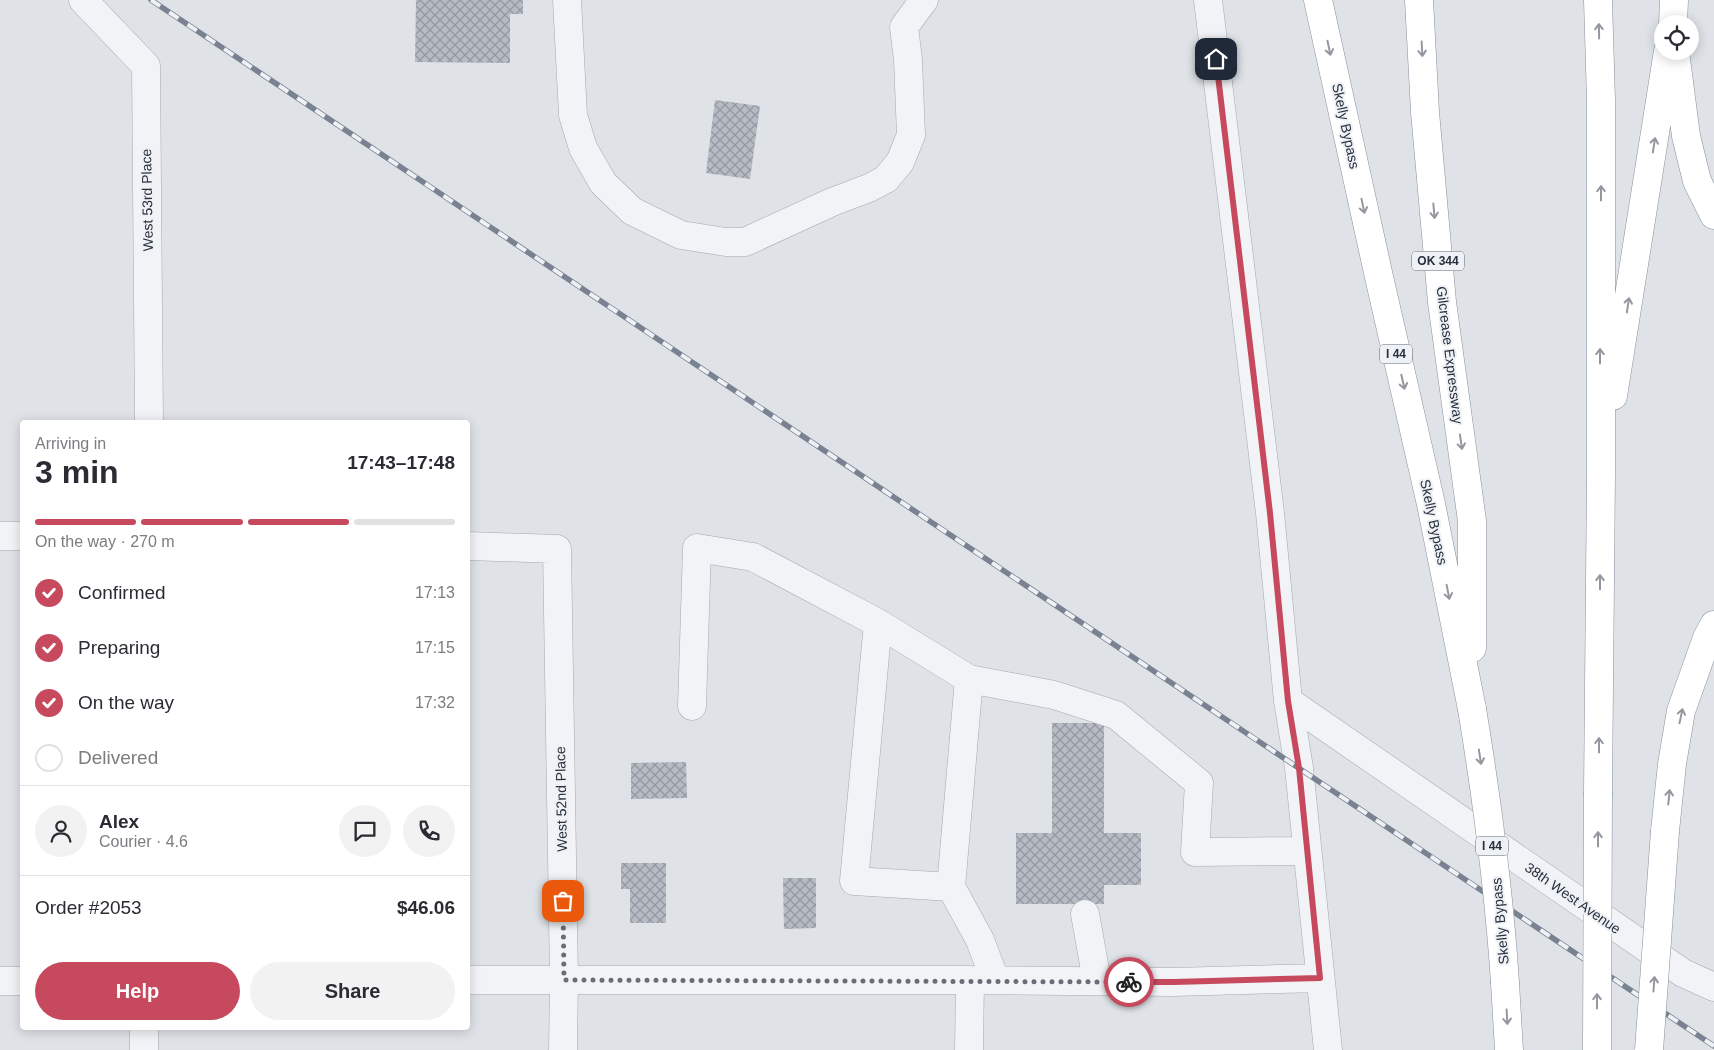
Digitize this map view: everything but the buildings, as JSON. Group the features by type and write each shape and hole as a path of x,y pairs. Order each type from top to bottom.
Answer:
{"highway":[{"name":"Skelly Bypass","path":"1318,0 1431,504 1472,709 1495,868 1509,1050"},
{"name":"Gilcrease Expressway","path":"1419,0 1425,112 1442,302 1472,521 1472,709"},
{"path":"1597,1050 1601,474 1601,100 1598,0"},
{"path":"1673,15 1674,0"},
{"path":"1601,474 1667,60"},
{"path":"1677,60 1686,136 1697,181 1714,214"},
{"path":"1649,1050 1665,831 1672,764 1682,711 1707,638 1714,625"}],"street":[{"path":"567,0 573,115 583,148 603,183 632,211 680,235 726,242 745,242 832,202 869,188 886,179 891,173 900,162 911,135 908,60 904,27 924,0"},
{"path":"1208,0 1270,513 1288,701 1299,768 1328,1050"},
{"name":"West 53rd Place","path":"84,1 146,66 149,420"},
{"path":"0,536 20,536"},
{"name":"West 52nd Place","path":"470,546 557,549 564,980 563,1050"},
{"path":"692,706 697,548 753,557 878,623 969,680 1054,695 1116,715 1198,783 1195,852 1307,851"},
{"path":"878,623 854,881 951,888"},
{"path":"969,680 951,888 980,940 983,980 969,1050"},
{"name":"38th West Avenue","path":"1288,701 1683,973 1714,987"},
{"path":"1085,914 1097,981"},
{"path":"470,980 1174,982 1320,978"},
{"path":"0,981 20,981"},
{"path":"144,1030 144,1050"}],"railway":[{"path":"151,0 1714,1046"}],"way so far":[{"path":"563,901 564,980 1129,982"}],"route":[{"path":"1129,982 1320,978 1299,768 1288,701 1270,513 1216,59"}]}
